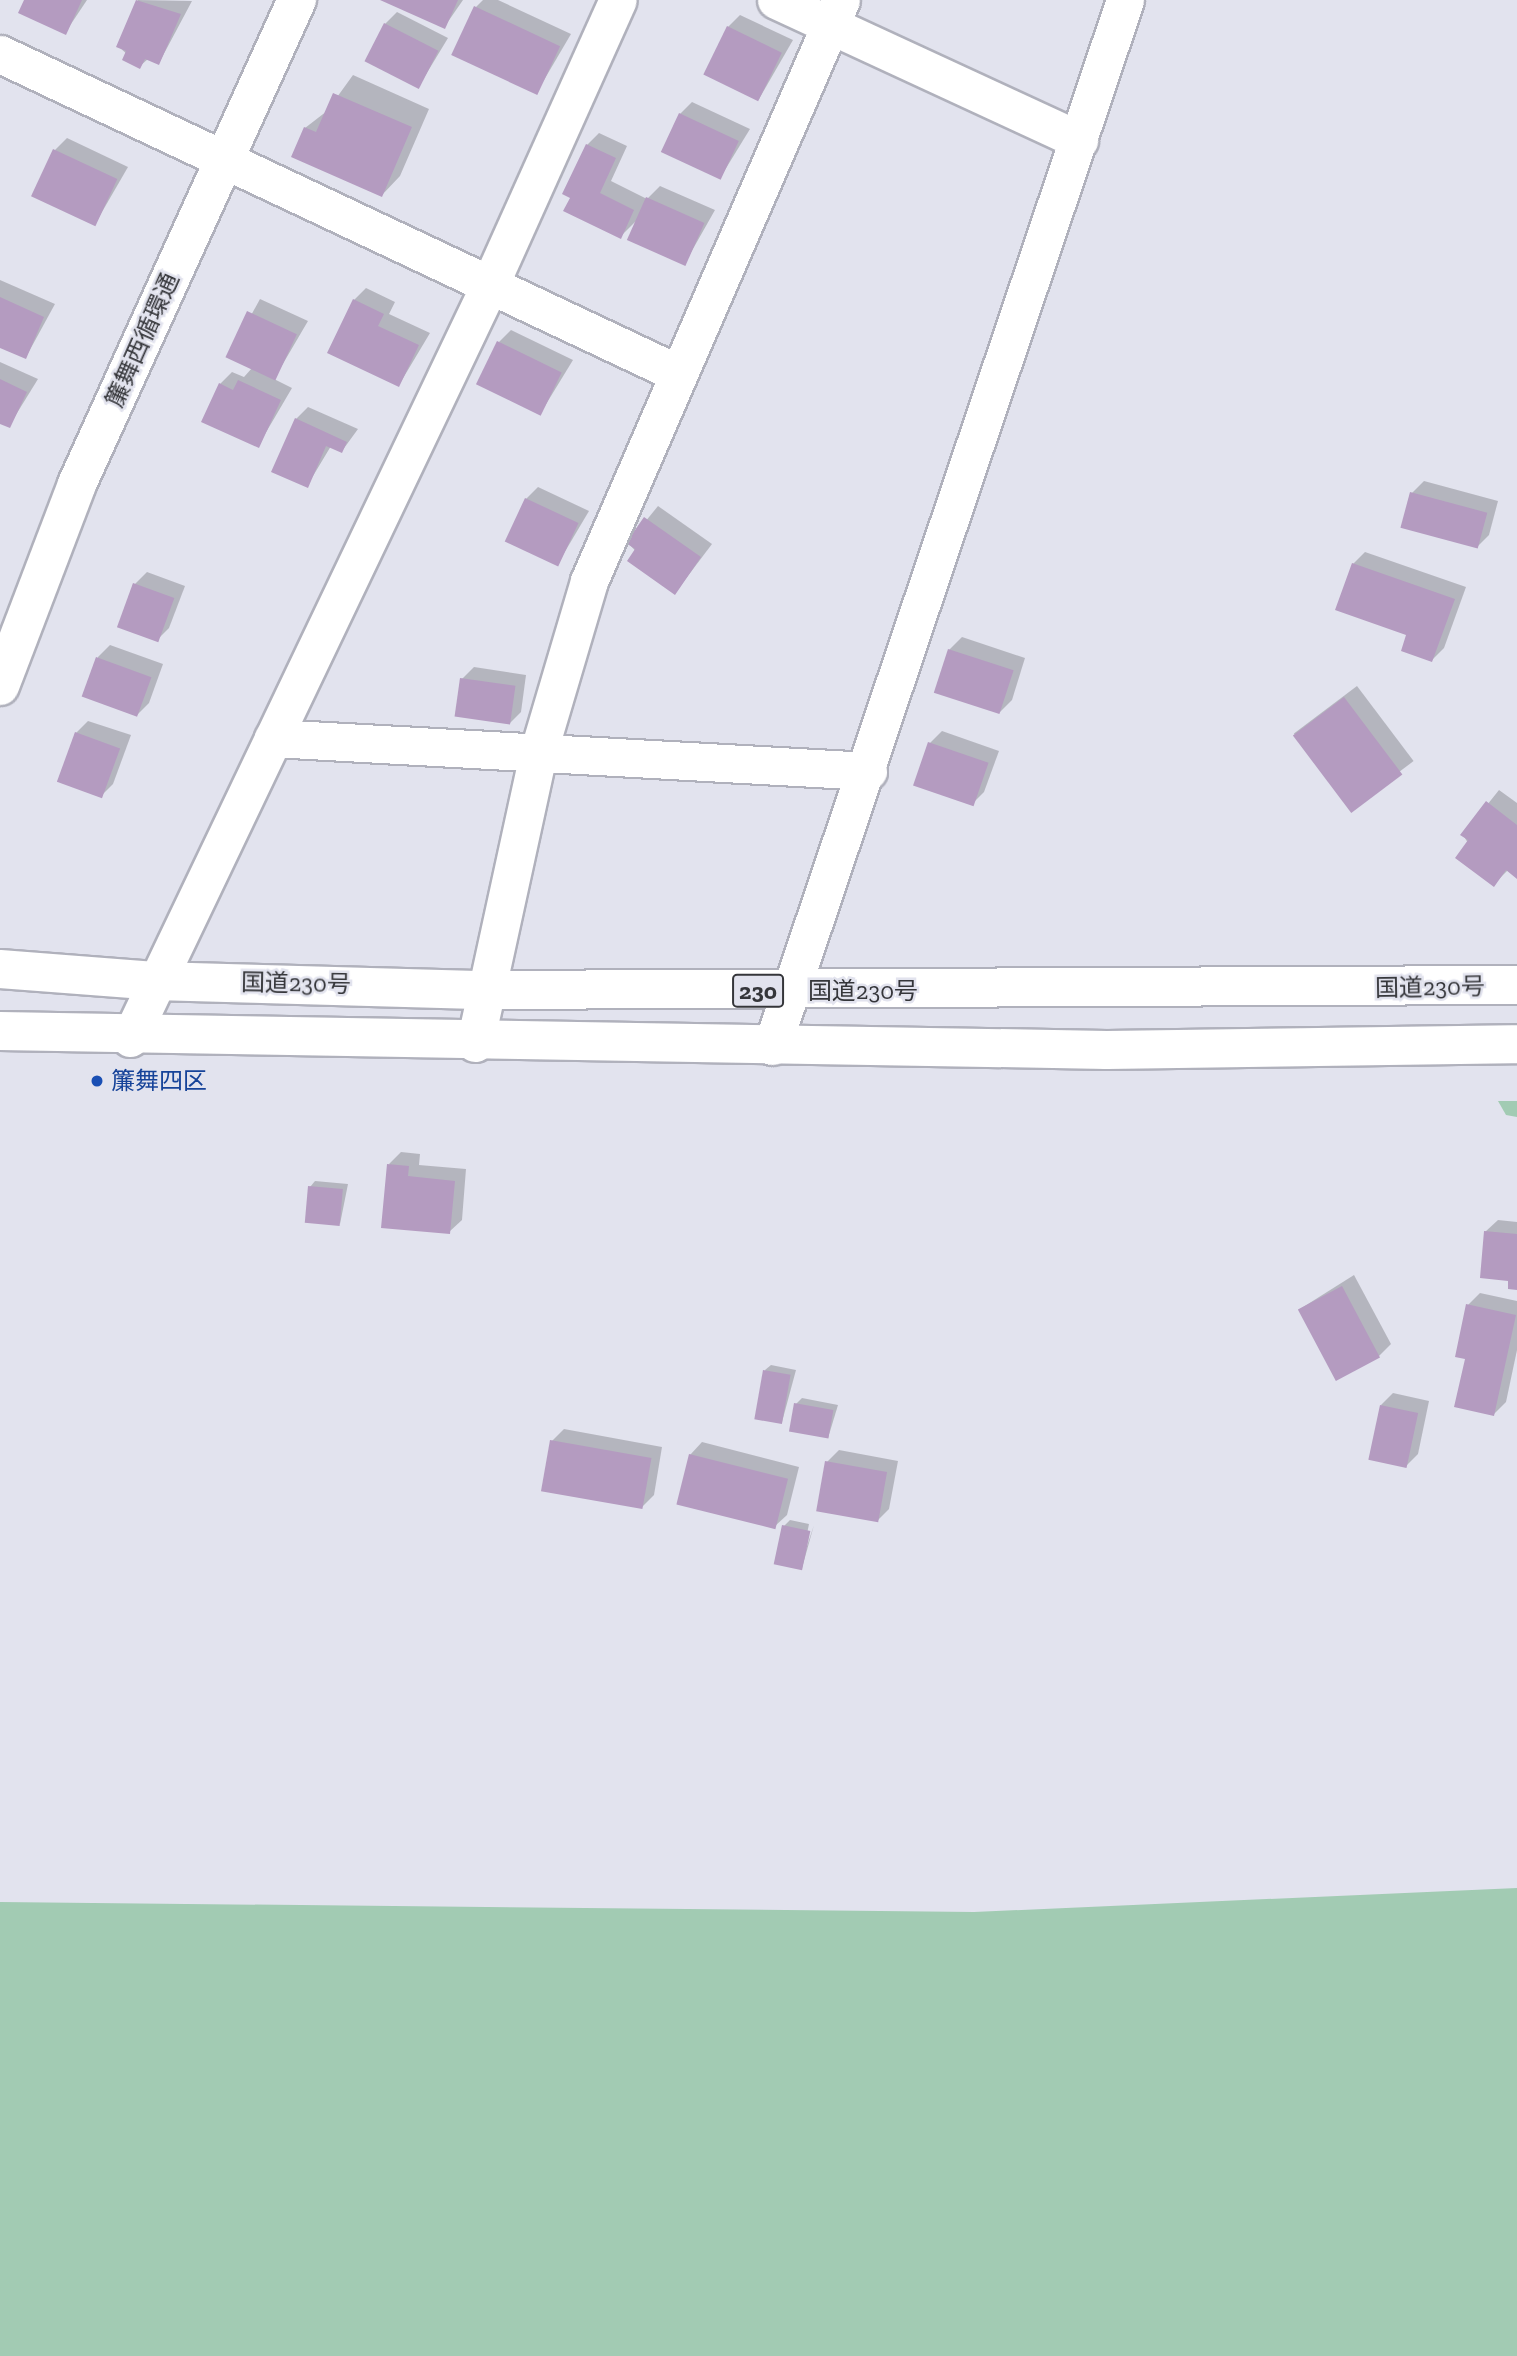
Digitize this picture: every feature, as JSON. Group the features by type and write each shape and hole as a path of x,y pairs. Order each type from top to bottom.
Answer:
{"main road":[{"name":"簾舞西循環通","path":"0,686 77,484 297,0"},
{"name":"国道230号","path":"0,970 155,981 486,990 791,991 1517,985"},
{"name":"230","path":"0,1031 130,1038 1107,1050 1517,1044"}],"street":[{"path":"130,1038 491,282 618,0"},
{"path":"776,0 835,12 1079,140"},
{"path":"772,1046 868,771 1125,0"},
{"path":"475,1043 539,750 589,582 676,373 835,12"},
{"path":"0,54 223,160 491,282 676,373"},
{"path":"273,738 539,750 868,771"}],"green space":[{"path":"1498,1101 1517,1101 1517,1117 1506,1115"},
{"path":"1517,1888 1517,2356 0,2356 0,1902 974,1912"}],"building":[{"path":"24,0 82,0 66,35 18,13"},
{"path":"136,0 181,14 159,65 145,59 140,69 122,60 126,51 116,47"},
{"path":"380,0 458,0 445,29"},
{"path":"474,6 560,46 537,95 451,55"},
{"path":"384,23 438,51 419,89 364,61"},
{"path":"727,26 782,53 758,101 703,75"},
{"path":"333,93 412,127 382,197 291,157 304,127 316,132"},
{"path":"679,113 739,141 721,180 661,152"},
{"path":"586,144 616,158 600,193 634,210 621,239 563,211 570,198 562,194"},
{"path":"53,149 117,179 95,226 31,196"},
{"path":"646,197 704,223 685,266 627,240"},
{"path":"0,297 44,317 26,359 0,348"},
{"path":"353,299 384,314 378,326 419,345 399,387 327,353"},
{"path":"247,311 297,334 275,380 225,357"},
{"path":"497,341 562,373 541,416 476,384"},
{"path":"0,379 27,392 10,428 0,424"},
{"path":"238,380 281,400 259,448 201,422 219,383 233,390"},
{"path":"295,418 347,442 342,453 326,446 308,488 271,472"},
{"path":"1410,492 1487,513 1478,548 1400,528"},
{"path":"525,498 578,523 558,566 505,542"},
{"path":"644,517 701,557 675,595 627,561 635,549 626,543"},
{"path":"1352,563 1455,599 1432,662 1401,651 1406,635 1335,610"},
{"path":"133,583 174,598 158,642 117,627"},
{"path":"948,649 1014,670 999,714 934,693"},
{"path":"96,657 151,677 137,717 82,696"},
{"path":"460,678 515,686 510,724 455,717"},
{"path":"1344,697 1402,774 1351,813 1293,736"},
{"path":"75,732 120,748 102,798 57,782"},
{"path":"928,742 989,763 974,806 913,785"},
{"path":"1486,801 1517,825 1517,879 1506,870 1494,887 1455,858 1468,840 1460,835"},
{"path":"387,1164 409,1166 408,1176 455,1181 450,1234 381,1228"},
{"path":"308,1186 343,1189 340,1226 305,1223"},
{"path":"1484,1231 1517,1234 1517,1290 1508,1289 1508,1281 1480,1278"},
{"path":"1342,1286 1380,1358 1336,1381 1298,1309"},
{"path":"1466,1304 1516,1315 1494,1416 1454,1407 1465,1359 1455,1357"},
{"path":"763,1370 791,1375 782,1424 754,1419"},
{"path":"794,1403 833,1410 828,1439 789,1432"},
{"path":"1380,1405 1418,1413 1407,1468 1368,1460"},
{"path":"550,1440 651,1458 642,1509 541,1491"},
{"path":"689,1454 788,1479 775,1529 676,1504"},
{"path":"825,1461 887,1472 878,1522 816,1511"},
{"path":"782,1525 810,1531 802,1570 774,1564"}],"place":[{"name":"簾舞四区","path":"97,1081"}]}
